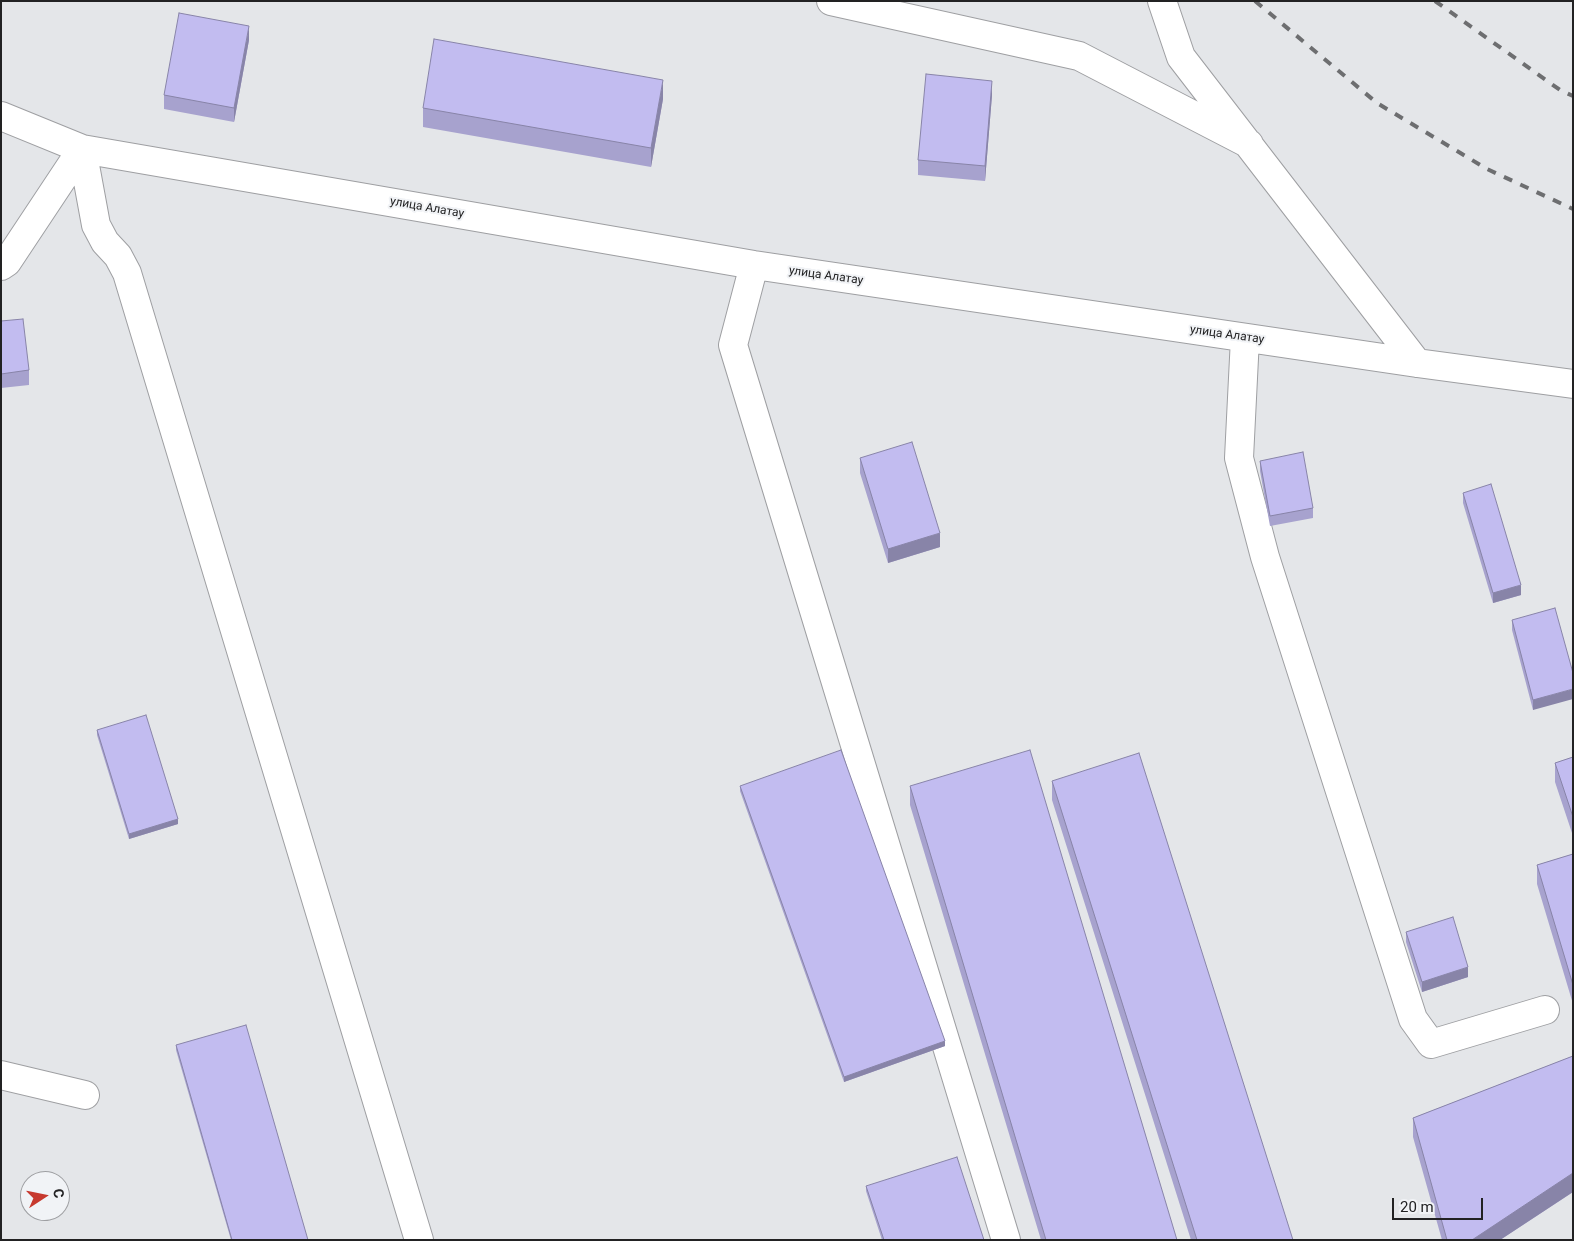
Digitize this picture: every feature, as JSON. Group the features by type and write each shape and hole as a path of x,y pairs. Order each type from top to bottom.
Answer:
{"street":[{"path":"831,1 1079,56 1249,144"},
{"path":"1162,1 1181,57 1417,363"},
{"name":"улица Алатау","path":"1,116 82,149 754,265 1417,363 1573,384"},
{"path":"1,266 7,262 82,149"},
{"path":"82,149 96,225 105,242 118,256 127,273 419,1240"},
{"path":"754,265 733,345 1006,1240"},
{"path":"1245,338 1238,458 1265,557 1413,1019 1431,1044 1545,1010"},
{"path":"1,1075 85,1095"}],"building":[{"path":"179,13 249,26 234,108 164,95"},
{"path":"434,39 663,80 651,148 423,108"},
{"path":"926,74 992,81 985,166 918,160"},
{"path":"23,319 29,370 1,374 1,321"},
{"path":"912,442 940,533 888,549 860,458"},
{"path":"1303,452 1313,508 1270,516 1260,461"},
{"path":"1491,484 1521,585 1493,593 1463,493"},
{"path":"1555,608 1573,673 1573,689 1533,700 1512,620"},
{"path":"146,715 178,819 129,834 97,730"},
{"path":"841,750 945,1041 844,1077 740,786"},
{"path":"1030,750 1177,1240 1046,1240 910,786"},
{"path":"1139,753 1293,1240 1197,1240 1052,781"},
{"path":"1573,757 1573,817 1555,763"},
{"path":"1573,854 1573,985 1537,865"},
{"path":"1453,917 1468,967 1422,982 1406,932"},
{"path":"246,1025 308,1240 232,1240 176,1045"},
{"path":"1573,1056 1573,1173 1472,1240 1447,1240 1413,1118"},
{"path":"957,1157 984,1240 884,1240 866,1186"}],"railway":[{"path":"1255,1 1377,103 1487,169 1573,209"},
{"path":"1435,1 1560,90 1573,96"}]}
